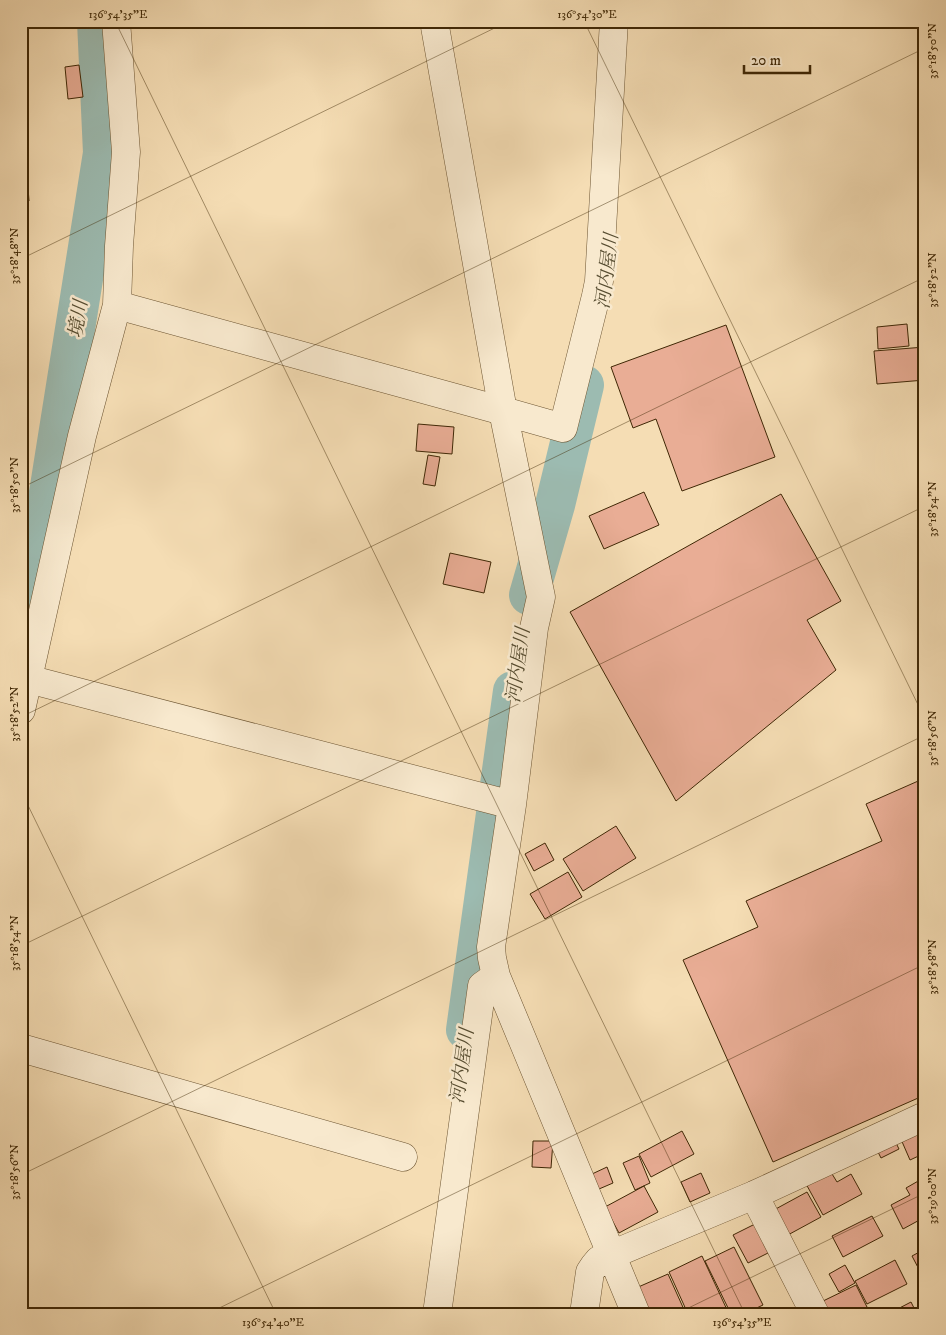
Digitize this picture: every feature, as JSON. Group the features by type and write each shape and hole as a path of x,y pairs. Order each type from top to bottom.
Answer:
{"street":[{"path":"21,710 82,436 117,304 126,152 116,21"},
{"path":"434,21 503,411 541,597 534,628 512,805 491,947 492,958 496,976 636,1314"},
{"path":"117,304 563,428 599,281 614,21"},
{"path":"28,679 512,805"},
{"path":"437,1314 482,986 496,976"},
{"path":"21,1048 403,1156"},
{"path":"584,1314 590,1272 600,1260 754,1194 925,1116"},
{"path":"754,1194 814,1314"}],"building":[{"path":"79,65 83,97 68,99 65,67"},
{"path":"21,94 29,201 21,201"},
{"path":"907,324 909,346 878,349 877,327"},
{"path":"726,325 775,457 682,491 656,419 633,428 611,367"},
{"path":"925,347 925,380 877,384 874,351"},
{"path":"418,424 454,427 452,454 416,451"},
{"path":"428,455 440,457 435,486 423,484"},
{"path":"644,492 659,525 604,549 589,516"},
{"path":"781,494 841,601 807,620 836,670 676,801 570,612"},
{"path":"450,553 491,562 484,593 443,584"},
{"path":"925,778 925,1095 773,1162 683,960 758,927 746,901 882,841 866,804"},
{"path":"616,826 636,858 583,891 563,859"},
{"path":"545,843 554,860 534,871 525,854"},
{"path":"568,872 582,897 545,919 530,894"},
{"path":"925,1125 925,1153 910,1160 900,1137"},
{"path":"682,1131 694,1154 651,1177 639,1154"},
{"path":"892,1135 899,1149 881,1158 874,1144"},
{"path":"533,1141 553,1141 551,1168 532,1167"},
{"path":"639,1156 650,1183 635,1190 623,1163"},
{"path":"607,1167 613,1183 599,1189 592,1174"},
{"path":"829,1169 837,1182 851,1174 862,1194 823,1215 805,1182"},
{"path":"701,1173 710,1193 690,1202 681,1182"},
{"path":"920,1180 925,1189 925,1217 903,1229 891,1205 910,1195 906,1188"},
{"path":"644,1186 658,1212 619,1233 605,1207"},
{"path":"807,1192 821,1217 786,1236 772,1211"},
{"path":"872,1216 883,1236 843,1257 832,1236"},
{"path":"757,1223 772,1251 748,1263 733,1235"},
{"path":"734,1247 763,1305 744,1314 731,1314 705,1261"},
{"path":"925,1249 925,1276 923,1277 912,1256"},
{"path":"702,1256 729,1314 688,1314 669,1272"},
{"path":"895,1260 907,1284 867,1304 855,1281"},
{"path":"845,1265 855,1283 839,1292 829,1274"},
{"path":"668,1274 686,1314 648,1314 636,1288"},
{"path":"856,1285 867,1307 854,1314 827,1314 821,1302"},
{"path":"911,1302 917,1314 888,1314"}],"waterway":[{"name":"境川","path":"21,614 49,493 103,153 97,21"},
{"name":"河内屋川","path":"529,595 555,505 584,385"},
{"name":"河内屋川","path":"466,1030 513,691"}]}
